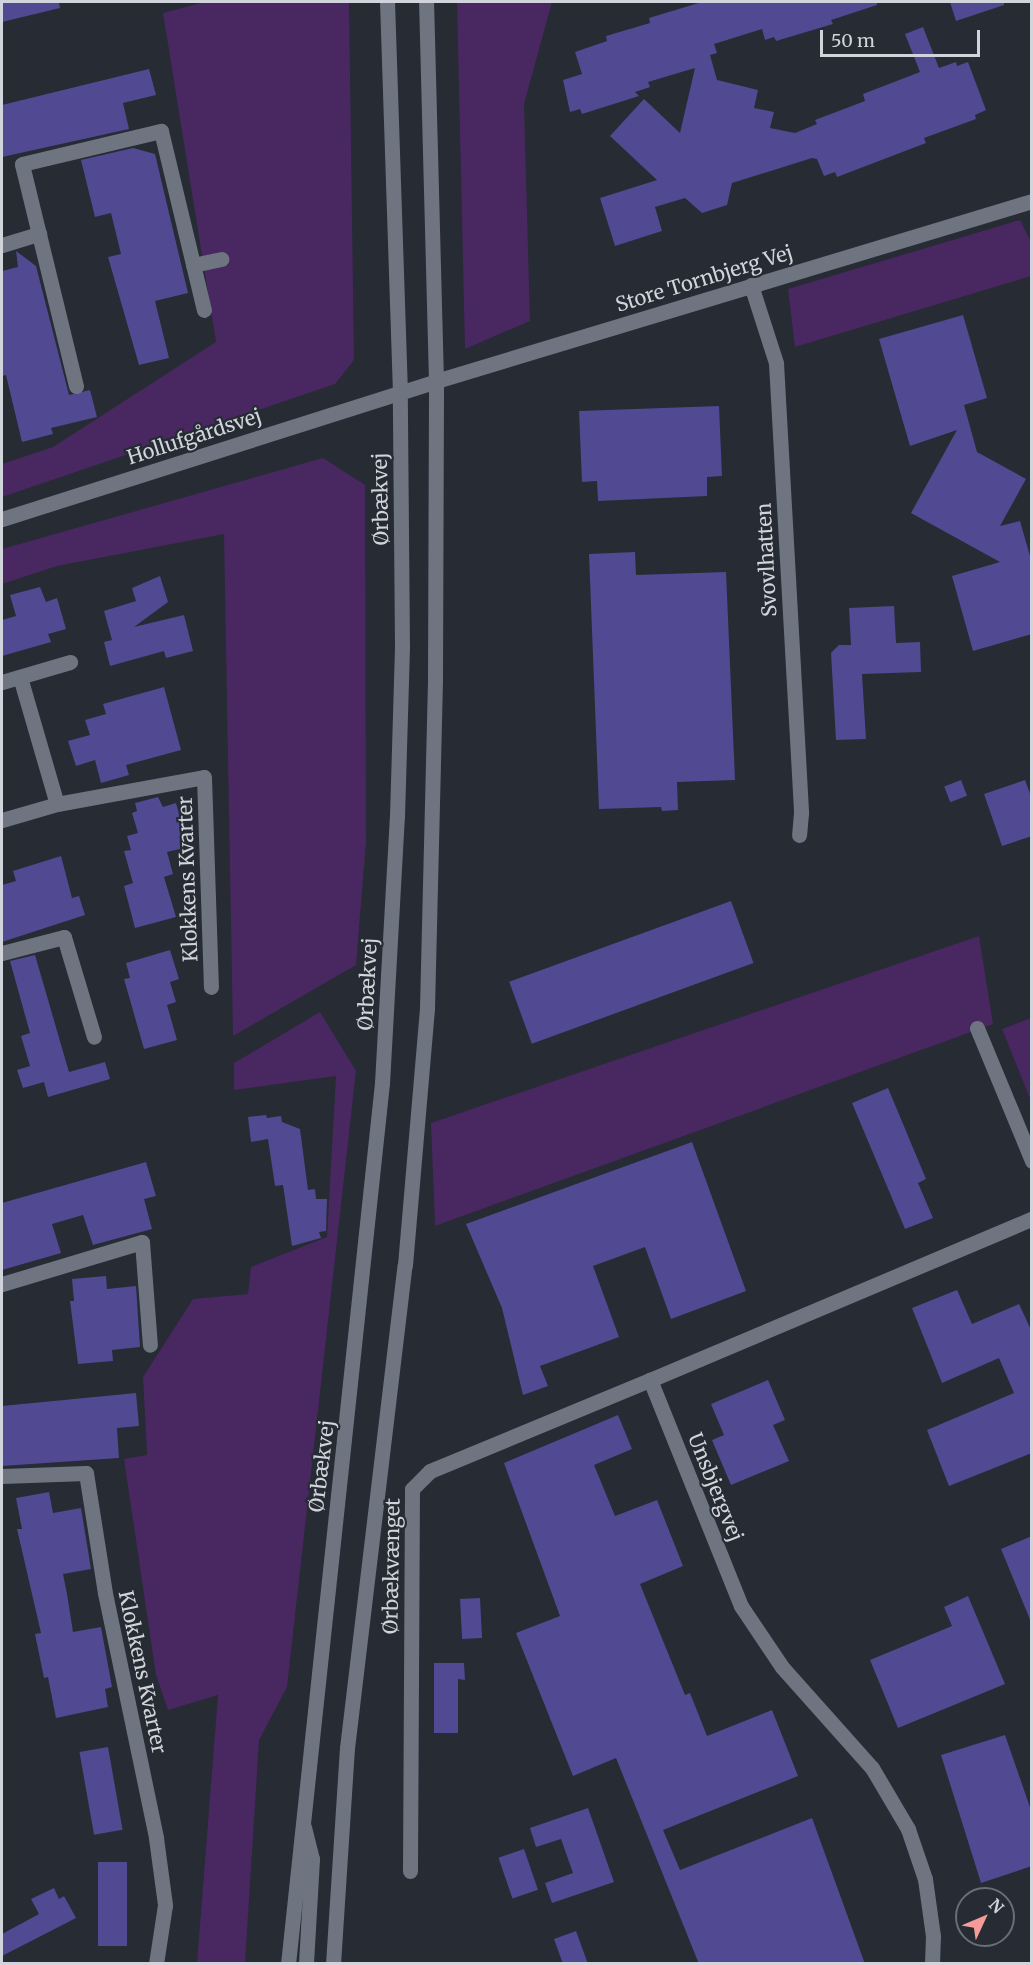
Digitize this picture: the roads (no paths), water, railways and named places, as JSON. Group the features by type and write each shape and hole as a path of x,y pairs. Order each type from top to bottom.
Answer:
{"street":[{"name":"Ørbækvej","path":"288,1964 302,1815 382,1083 398,816 402,647 400,393 387,2"},
{"path":"333,1964 347,1748 405,1265 427,1008 435,679 436,381 426,2"},
{"path":"76,386 22,164 161,131 204,310"},
{"name":"Store Tornbjerg Vej","path":"400,393 1028,199"},
{"path":"2,245 39,234"},
{"path":"194,265 220,259"},
{"name":"Svovlhatten","path":"751,285 776,363 801,813 799,835"},
{"name":"Hollufgårdsvej","path":"2,519 400,393"},
{"path":"2,682 70,662"},
{"path":"20,677 57,804"},
{"name":"Klokkens Kvarter","path":"2,820 57,804 204,777 211,987"},
{"path":"2,953 64,937 94,1037"},
{"path":"977,1028 1032,1161"},
{"path":"650,1380 1032,1219"},
{"path":"2,1284 142,1242 150,1345"},
{"name":"Ørbækvænget","path":"410,1871 412,1489 430,1471 650,1380"},
{"name":"Unsbjergvej","path":"650,1380 741,1606 782,1667 872,1768 908,1829 925,1879 933,1936 932,1964"},
{"name":"Klokkens Kvarter","path":"2,1476 86,1473 105,1593 156,1838 165,1905 156,1964"},
{"path":"302,1815 312,1859 306,1964"}]}
